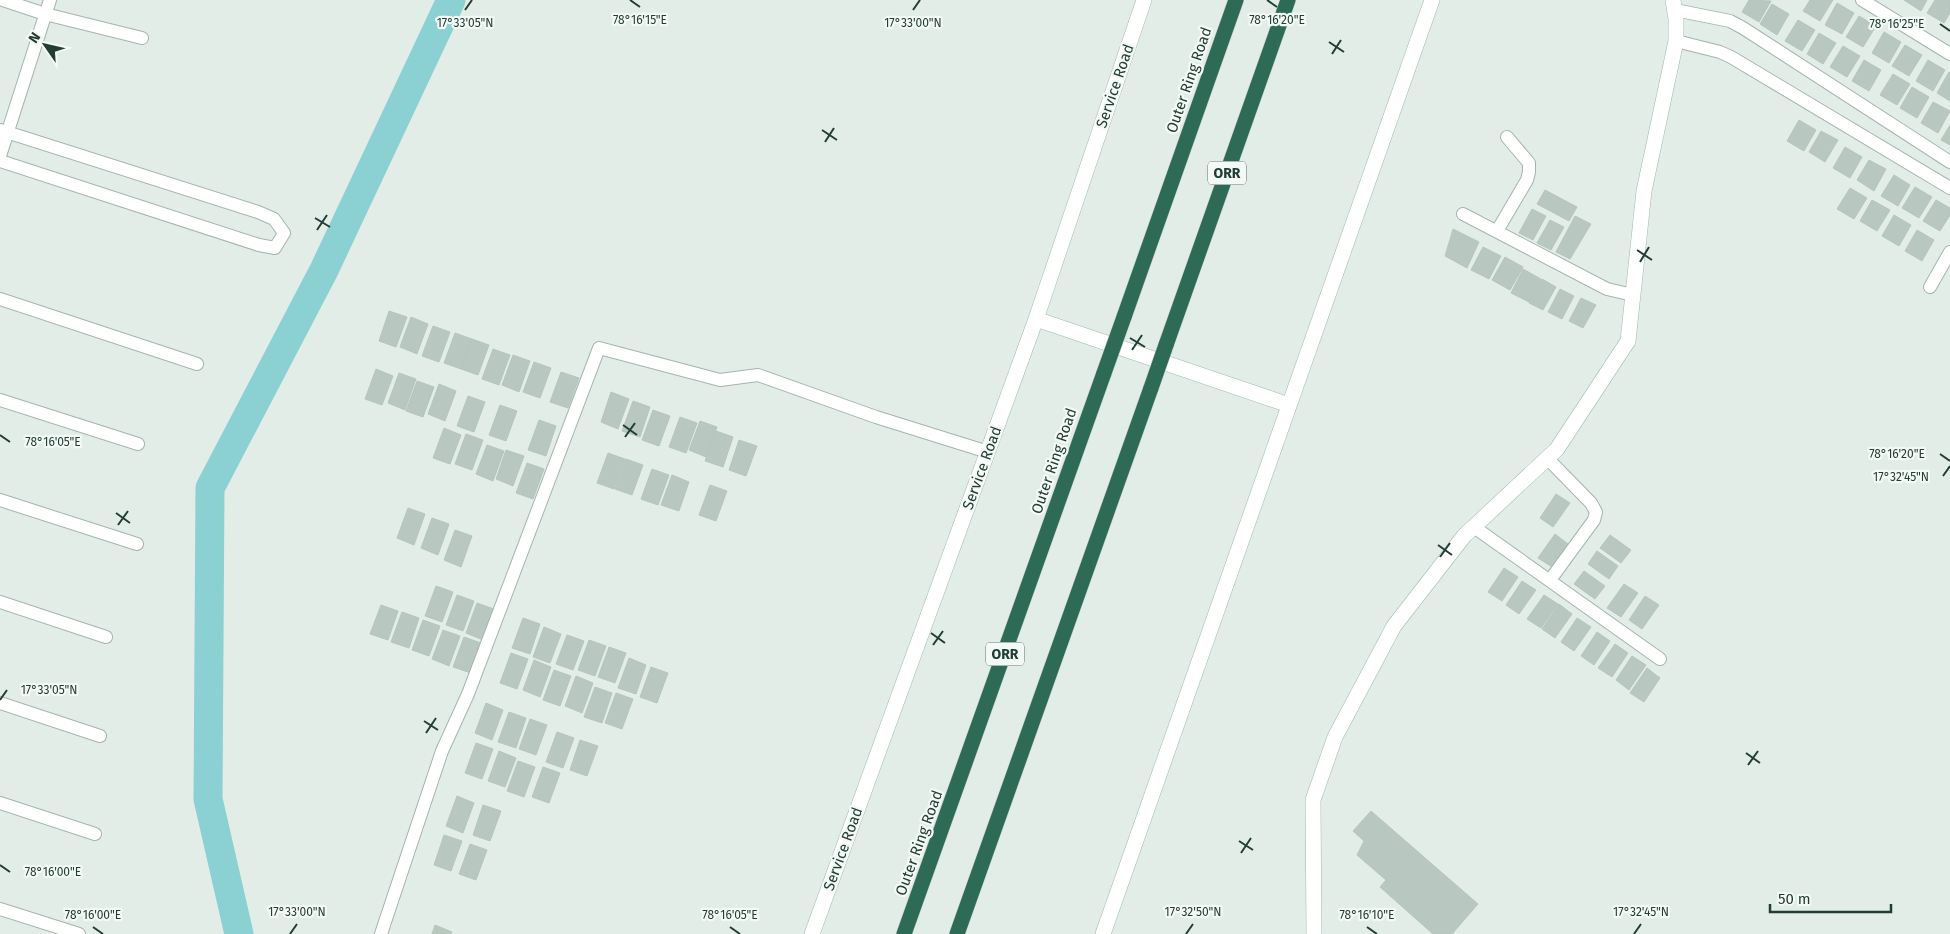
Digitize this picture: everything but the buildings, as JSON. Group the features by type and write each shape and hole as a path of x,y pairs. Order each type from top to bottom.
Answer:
{"highway":[{"name":"Outer Ring Road","path":"904,934 1236,0"},
{"name":"ORR","path":"957,934 1288,0"}],"main road":[{"name":"Service Road","path":"812,934 1036,319 1144,0"},
{"path":"1103,934 1432,0"},
{"path":"1314,934 1313,800 1335,737 1394,626 1464,536 1557,449 1628,341 1644,192 1676,41 1674,5"},
{"path":"1036,319 1289,405"}],"street":[{"path":"3,0 45,14 142,38"},
{"path":"0,156 4,132 50,0"},
{"path":"1862,0 1950,54"},
{"path":"1674,5 1730,21 1744,28 1950,162"},
{"path":"1676,41 1720,52 1731,57 1950,188"},
{"path":"0,161 259,245 275,248 284,234 274,219 258,212 4,132"},
{"path":"1497,232 1527,180 1529,172 1529,163 1507,137"},
{"path":"1463,214 1607,289 1633,295"},
{"path":"1930,287 1950,252"},
{"path":"0,299 198,364"},
{"path":"381,934 442,751 468,694 599,348 720,380 758,375 876,417 988,452"},
{"path":"0,400 138,444"},
{"path":"1547,458 1591,503 1596,512 1594,520 1550,580"},
{"path":"0,500 137,544"},
{"path":"1474,527 1660,659"},
{"path":"0,602 106,637"},
{"path":"0,703 100,736"},
{"path":"0,803 95,834"},
{"path":"0,909 79,934"}],"waterway":[{"path":"239,934 208,799 210,488 324,270 451,0"}]}
